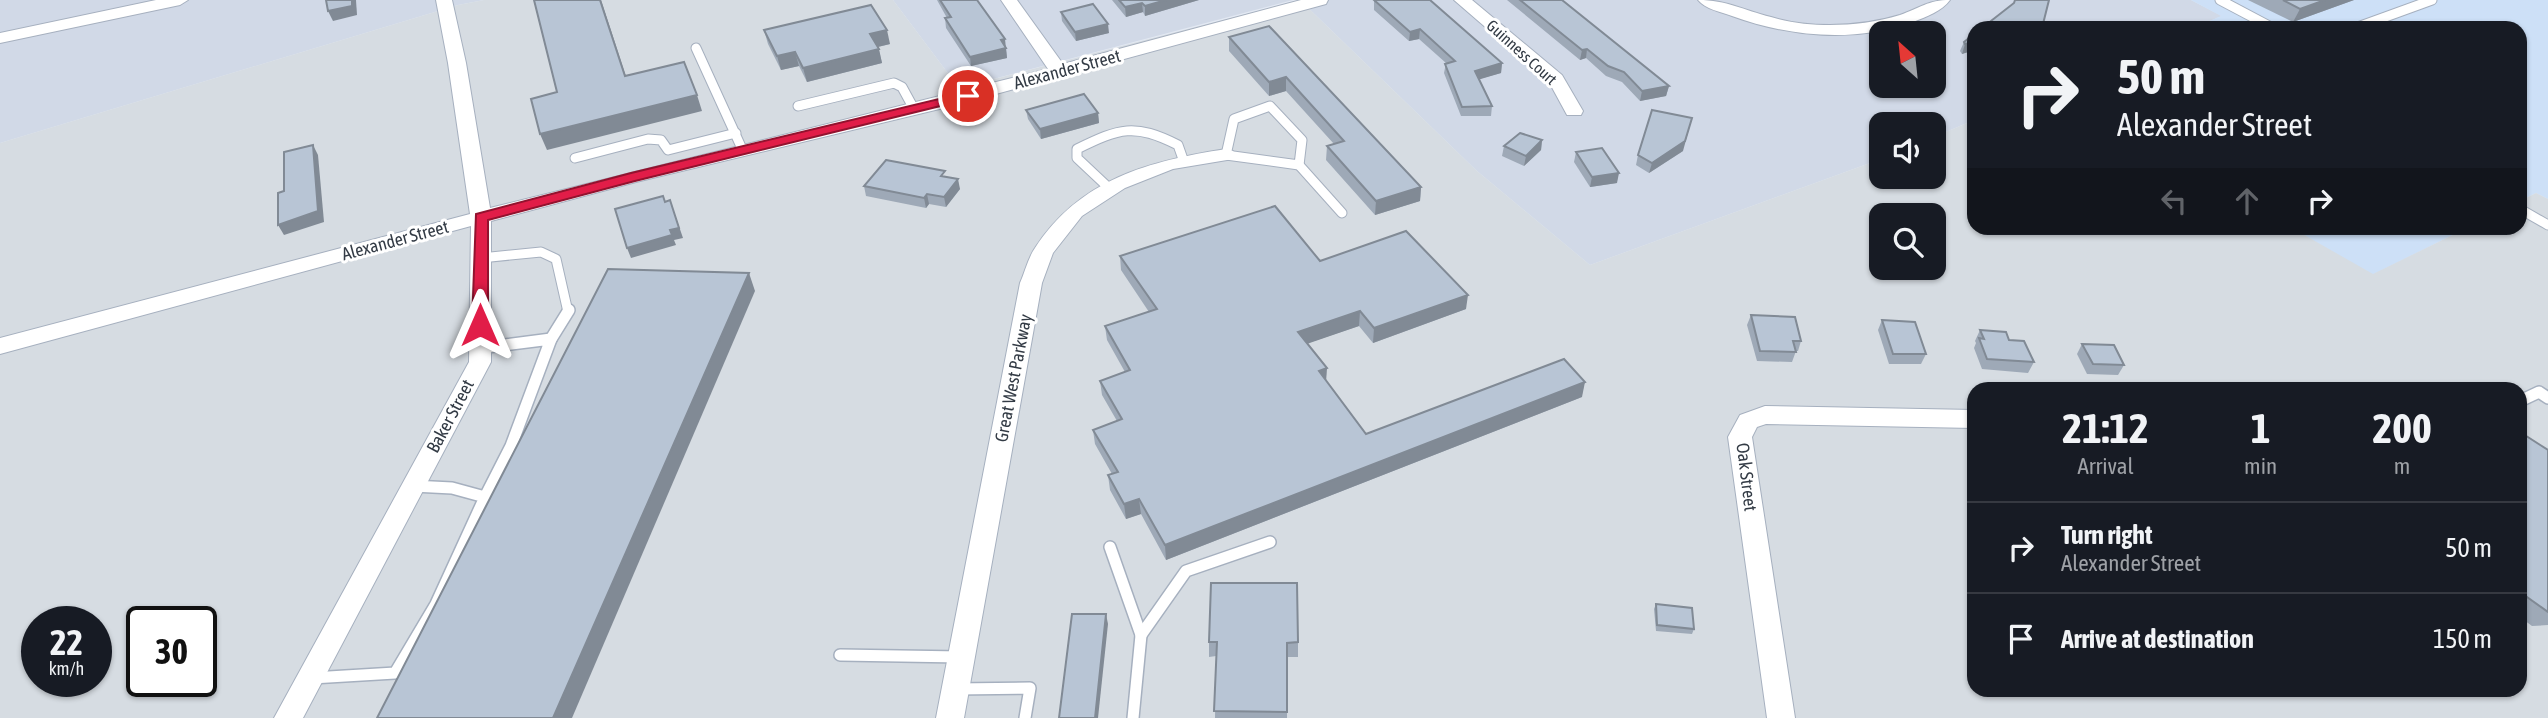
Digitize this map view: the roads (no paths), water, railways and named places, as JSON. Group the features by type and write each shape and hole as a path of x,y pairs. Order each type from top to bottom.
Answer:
{"street":[{"path":"0,37 180,0"},
{"name":"Baker Street","path":"288,718 480,362 481,217 457,63 444,0"},
{"name":"Alexander Street","path":"0,346 481,217 671,159 739,142 914,109 1320,0"},
{"name":"Guinness Court","path":"1462,0 1556,79 1574,111"},
{"path":"1706,0 1762,22 1801,30 1844,32 1903,21 1942,0"},
{"path":"1015,1 1059,72"},
{"name":"Great West Parkway","path":"950,718 1031,283 1043,251 1075,212 1110,189 1170,164 1226,155"},
{"name":"Oak Street","path":"1781,718 1740,437 1748,421 1765,415 1967,419"}],"lane":[{"path":"2220,0 2260,21"},
{"path":"2374,21 2432,0"},
{"path":"696,48 739,142"},
{"path":"798,106 894,83 902,87 914,109"},
{"path":"1299,165 1302,140 1270,106 1234,120 1226,155 1299,165 1342,213"},
{"path":"1110,189 1077,158 1077,149 1122,127 1149,129 1178,145 1184,162"},
{"path":"575,158 648,139 661,140 671,159"},
{"path":"2527,213 2548,225"},
{"path":"310,678 395,673 436,604 510,446 551,339 569,310 556,258 541,252 481,258"},
{"path":"480,348 551,339"},
{"path":"2527,398 2539,393 2548,398"},
{"path":"413,486 452,488 485,496"},
{"path":"1141,635 1186,571 1270,542"},
{"path":"1110,547 1141,635 1133,718"},
{"path":"840,655 961,657"},
{"path":"956,689 1030,688 1025,718"}]}
